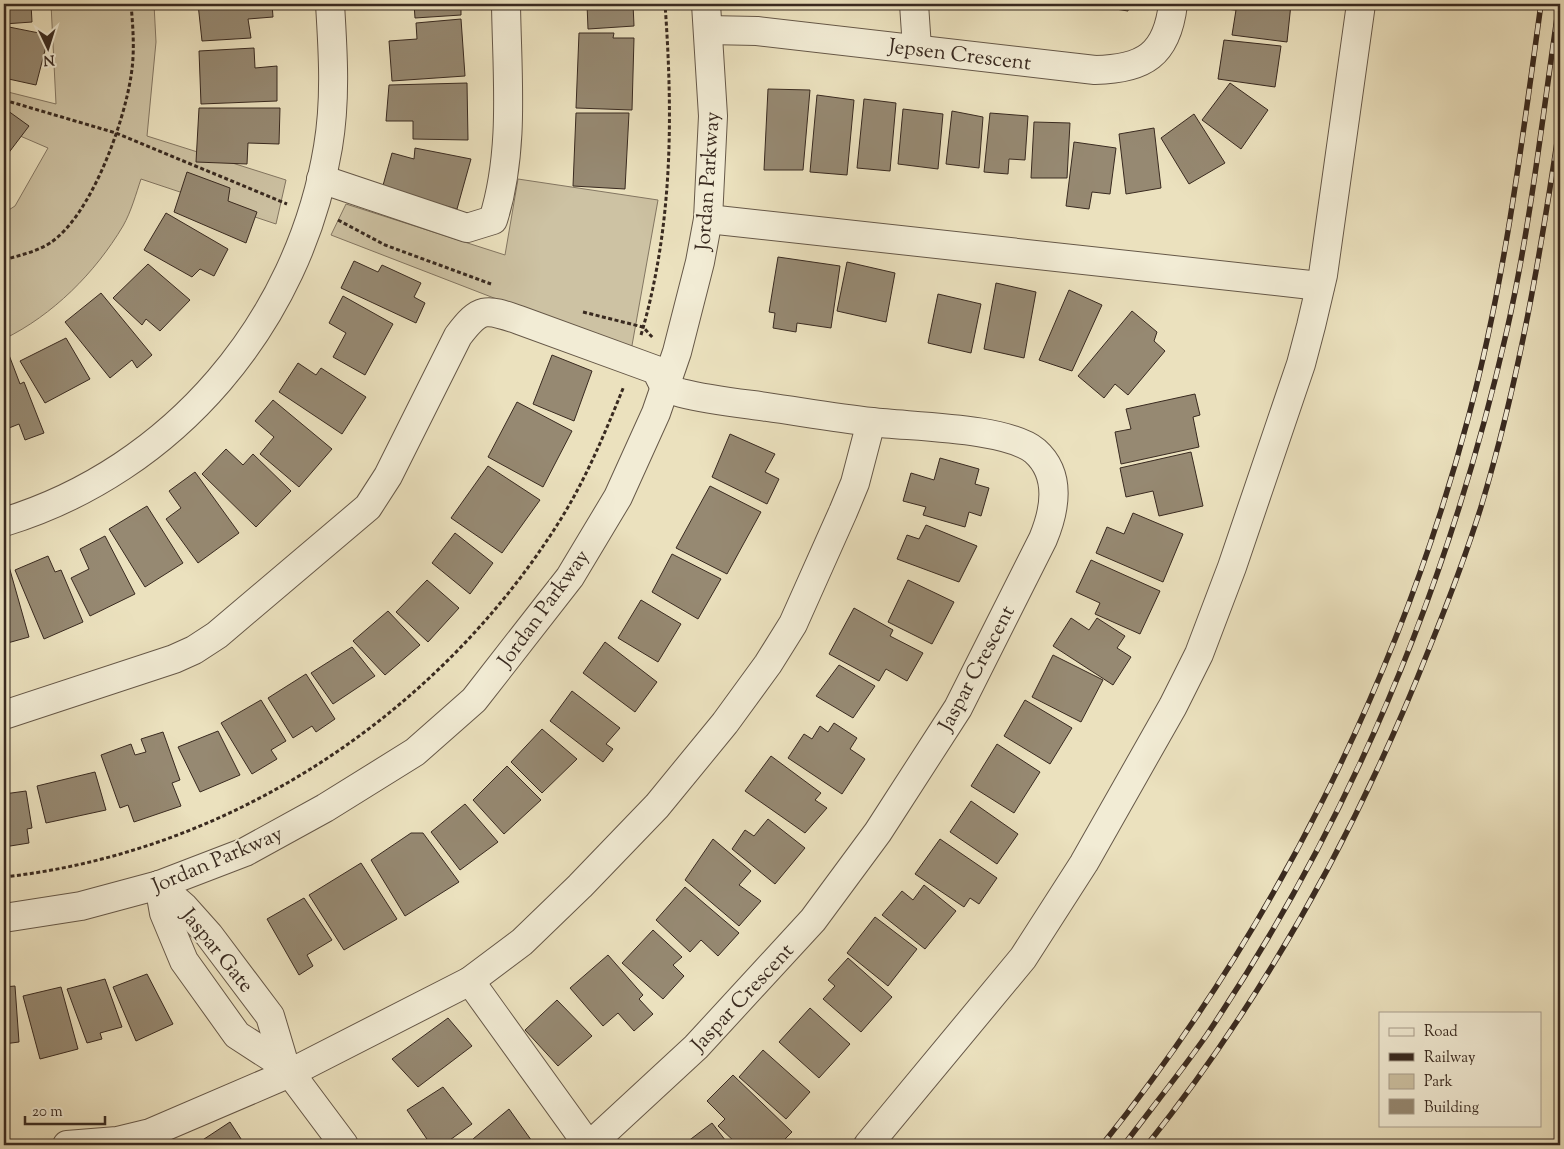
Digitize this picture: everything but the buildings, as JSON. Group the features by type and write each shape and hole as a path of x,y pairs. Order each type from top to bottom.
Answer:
{"street":[{"path":"4,522 77,493 117,470 191,412 219,383 260,326 280,292 300,247 312,213 328,147 333,92 330,4"},
{"path":"321,179 467,228 493,220 501,195 508,137 506,4"},
{"path":"914,4 916,48"},
{"name":"Jepsen Crescent","path":"707,17 757,31 1096,70 1120,69 1143,62 1155,53 1165,36 1172,4"},
{"path":"868,1145 1023,958 1042,930 1084,863 1173,706 1199,654 1232,567 1301,364 1320,286 1361,4"},
{"name":"Jordan Parkway","path":"4,918 82,906 160,885 244,852 317,813 415,752 474,700 570,577 618,497 656,413 691,299 708,219 713,116 707,17"},
{"path":"708,219 1320,286"},
{"path":"4,715 174,659 194,650 237,619 368,507 388,476 458,336 472,317 485,312 500,313 656,370 665,388"},
{"name":"Jaspar Crescent","path":"589,1145 696,1047 756,984 813,920 878,832 958,708 1043,539 1051,519 1055,494 1051,474 1035,451 1023,444 988,434 871,422 697,397 665,388"},
{"path":"78,1145 117,1141 150,1133 288,1070 470,981 522,942 580,886 657,806 725,723 768,664 793,624 846,505 855,483 871,422"},
{"name":"Jaspar Gate","path":"160,885 164,913 184,961 237,1035 288,1070"},
{"name":"Jaspar Gate","path":"160,885 184,906 209,935 270,1016 288,1070 344,1145"},
{"path":"470,981 589,1145"}],"path":[{"path":"4,260 32,252 52,242 73,220 91,193 116,133 131,77 135,44 131,4"},
{"path":"4,878 35,874 133,851 198,826 272,792 311,769 384,719 466,642 537,554 560,520 598,449 633,362 653,287 667,203 671,126 665,4"},
{"path":"4,100 116,133 289,205"},
{"path":"335,219 385,245 500,287"},
{"path":"581,312 643,327 655,341"}],"green space":[{"path":"51,4 154,4 156,42 147,136 286,180 276,224 141,179 123,226 86,276 56,305 39,318 4,339 4,213 15,206 48,148 4,129 4,91 56,104"},
{"path":"518,179 658,200 631,351 331,235 346,204 505,255"}],"railway":[{"path":"1102,1145 1164,1063 1222,978 1275,890 1323,799 1367,706 1406,610 1440,513 1482,364 1503,262 1541,4"},
{"path":"1124,1145 1206,1036 1258,954 1306,870 1350,784 1390,696 1425,607 1456,516 1484,424 1507,330 1530,208 1559,4"},
{"path":"1147,1145 1231,1030 1270,969 1306,907 1372,780 1402,715 1429,649 1481,507 1507,412 1537,268 1560,122"}]}
